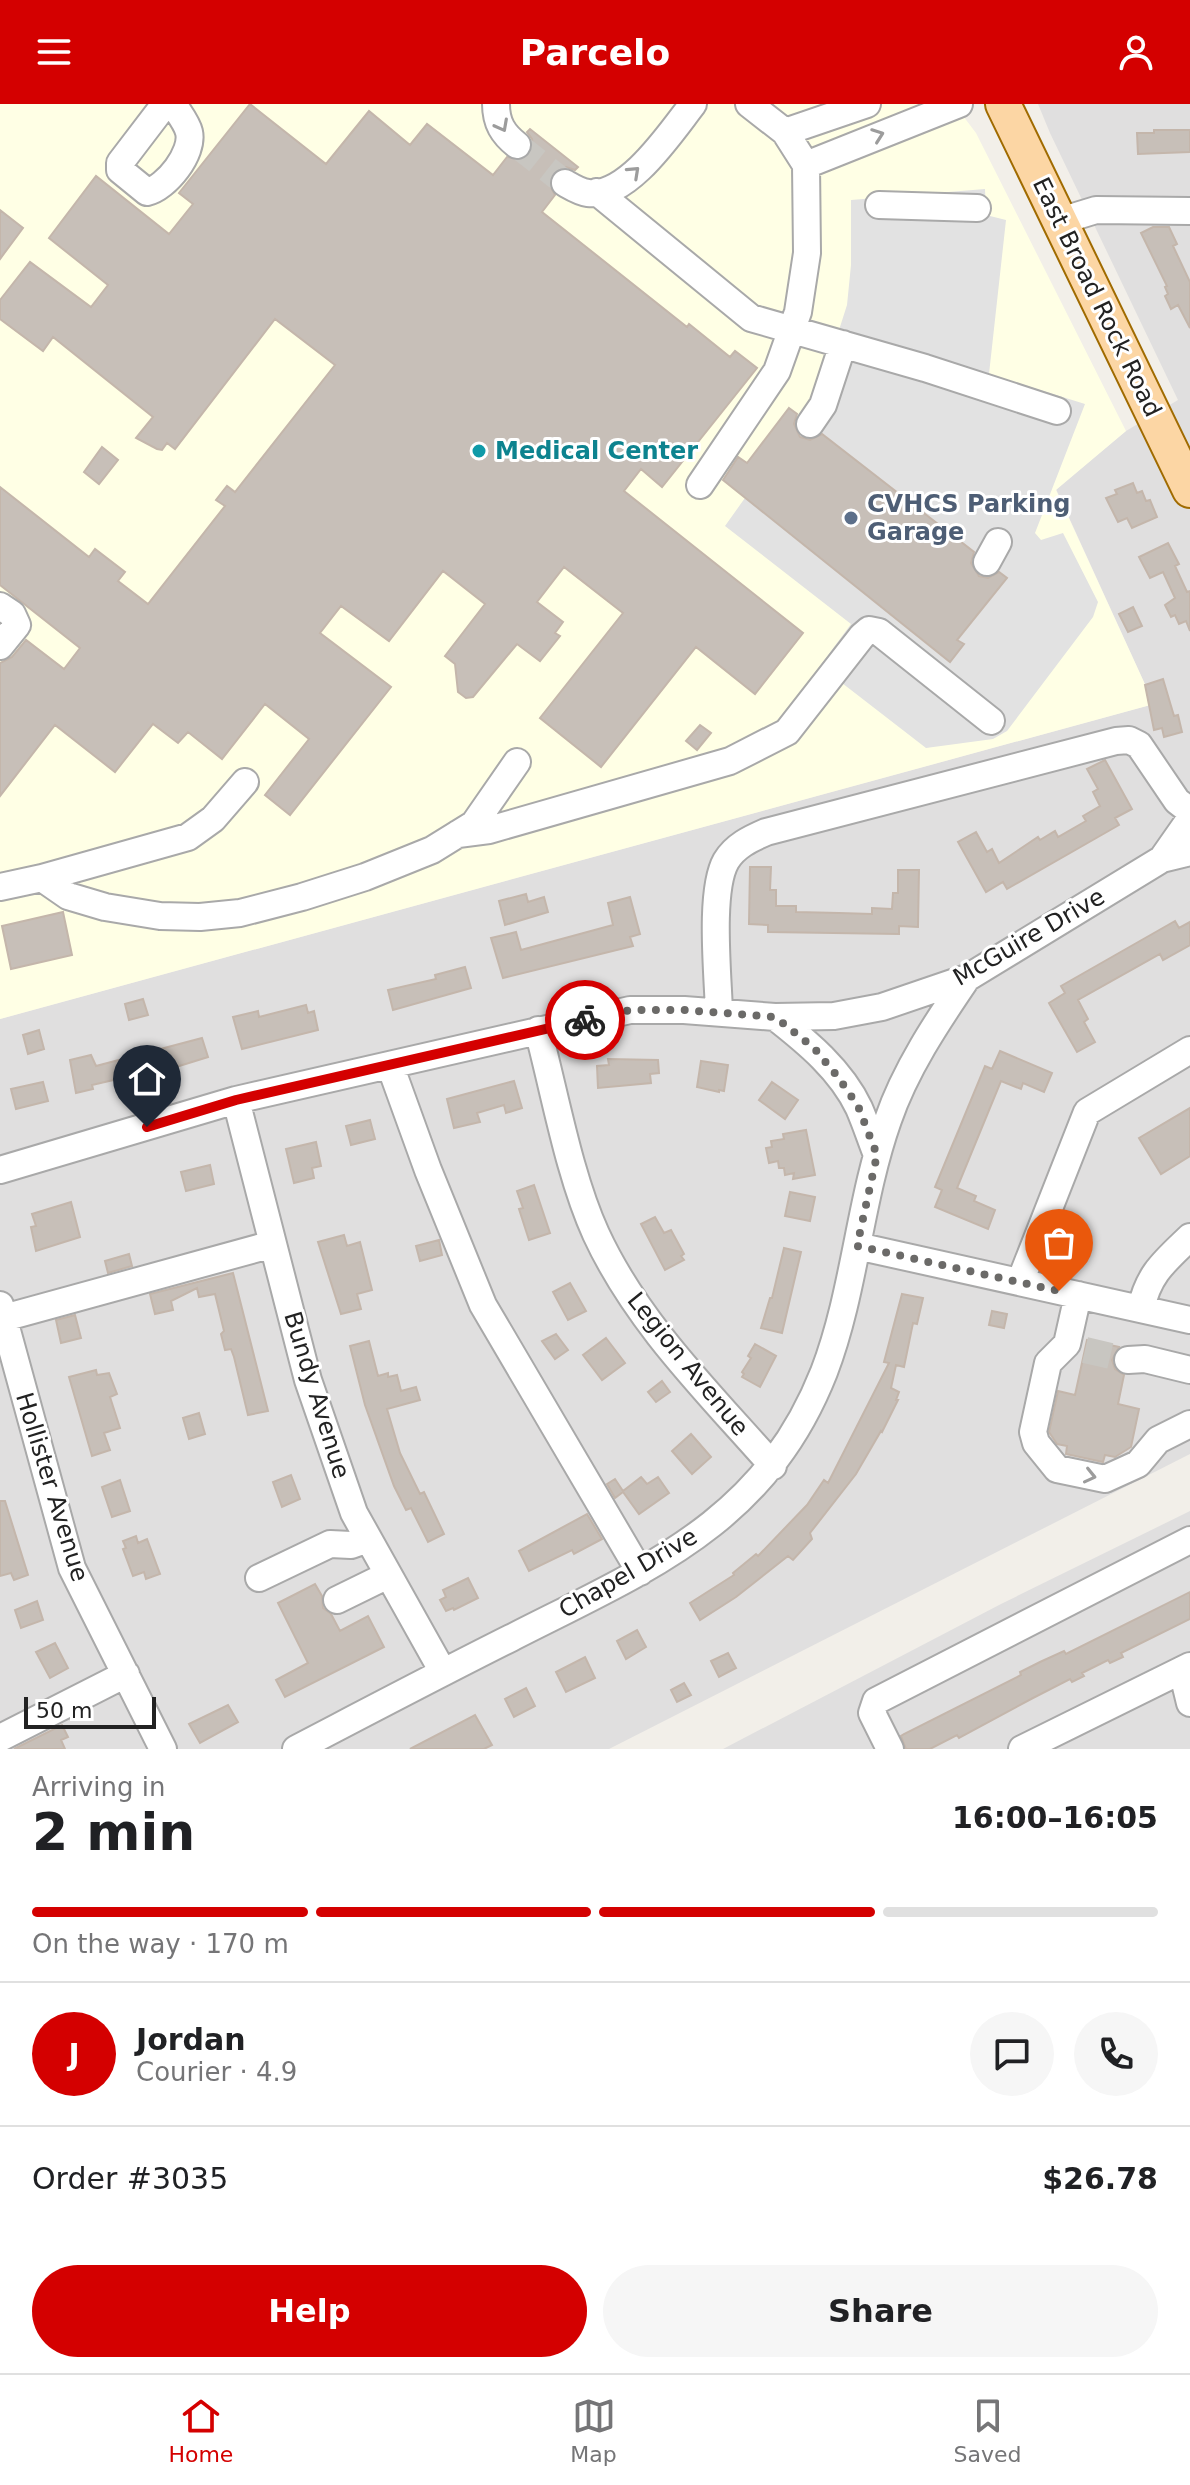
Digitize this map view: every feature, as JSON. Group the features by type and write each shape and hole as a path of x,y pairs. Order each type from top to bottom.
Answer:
{"main road":[{"name":"East Broad Rock Road","path":"1003,104 1190,490"}],"street":[{"path":"165,104 120,163 120,170 147,192 160,188 190,146 189,132 173,104"},
{"path":"496,104 496,115 503,134 517,145"},
{"path":"565,183 587,193 608,191 631,177 693,104"},
{"path":"700,485 777,371 798,312 807,253 806,165 785,132 749,104"},
{"path":"785,132 867,104"},
{"path":"806,165 959,104"},
{"path":"597,192 751,318 1057,411"},
{"path":"879,205 977,208"},
{"path":"1060,221 1096,210 1190,211"},
{"path":"810,424 823,405 843,344"},
{"path":"0,606 12,614 17,625 0,646"},
{"path":"458,834 501,827 730,761 787,732 869,630 879,632 991,721"},
{"path":"719,1012 717,909 720,876 736,848 750,839 1129,740 1139,745 1177,801 1190,811"},
{"path":"42,878 68,896 105,907 160,916 200,917 240,913 365,877 432,850 474,824 517,762"},
{"path":"0,887 188,837 213,819 245,782"},
{"name":"McGuire Drive","path":"1162,859 1190,819"},
{"name":"McGuire Drive","path":"0,1170 236,1100 630,1010 775,1017 834,1016 882,1007 967,978 1162,859 1190,852"},
{"name":"Chapel Drive","path":"296,1749 640,1572 730,1511 773,1466 794,1435 824,1372 836,1336 888,1117 938,1021 967,978"},
{"path":"775,1017 814,1048 838,1077 858,1106 877,1155"},
{"name":"Legion Avenue","path":"538,1030 580,1189 595,1232 613,1267 660,1336 773,1466"},
{"path":"1020,1282 1087,1112 1190,1050"},
{"path":"390,1065 428,1170 483,1305 640,1572"},
{"name":"Bundy Avenue","path":"236,1100 308,1380 354,1513 443,1672"},
{"path":"1141,1309 1146,1286 1162,1263 1190,1237"},
{"path":"1,1314 273,1244"},
{"path":"857,1246 1190,1320"},
{"path":"1078,1295 1076,1347 1048,1363 1033,1432 1036,1443 1057,1469 1105,1479 1138,1464 1158,1440 1190,1424"},
{"name":"Hollister Avenue","path":"1,1314 72,1568 163,1749"},
{"path":"1128,1360 1145,1359 1190,1370"},
{"path":"259,1578 330,1544 351,1545 368,1539"},
{"path":"890,1749 872,1713 876,1701 1190,1540"},
{"path":"337,1600 388,1575"},
{"path":"1022,1749 1051,1742 1186,1668 1190,1703"},
{"path":"0,1738 126,1674"}],"shaded area":[{"path":"0,104 954,104 976,133 1126,431 1056,490 1154,704 0,1019"},
{"path":"1038,104 1190,104 1190,1454 609,1749 0,1749 0,1019 1154,704 1056,489 1126,431 1178,400"},
{"path":"985,189 986,215 1006,220 989,374 1085,404 1035,533 1041,540 1063,533 1098,602 1093,617 1007,731 993,739 926,748 820,666 851,624 725,526 807,411 824,377 847,305 851,265 851,200"},
{"path":"1190,1511 1190,1749 723,1749 1001,1604"}],"building":[{"name":"Medical Center","path":"250,104 326,164 369,111 410,145 427,124 493,175 507,157 522,160 530,155 532,139 527,132 530,129 578,167 575,170 566,167 558,169 552,174 549,184 555,195 542,212 687,327 689,324 730,357 735,351 757,368 662,487 641,469 624,491 803,633 755,694 696,647 601,767 540,718 623,613 564,567 537,602 563,622 555,633 560,636 540,661 517,644 473,697 466,698 458,692 455,664 445,656 485,604 443,571 389,641 341,606 320,633 391,687 290,815 265,795 309,739 265,704 222,759 188,732 178,743 153,724 115,772 55,725 0,796 0,663 12,657 26,640 64,669 80,648 0,585 0,487 89,557 95,549 125,572 118,581 148,604 225,506 216,500 227,486 235,492 335,365 275,319 175,449 167,443 162,450 136,438 153,417 53,337 43,351 0,319 0,300 30,262 91,307 108,285 49,238 96,176 169,234 193,204 179,193"},
{"path":"1154,130 1190,130 1190,152 1138,154 1137,133 1154,133"},
{"path":"0,210 23,228 0,259"},
{"path":"1153,227 1169,227 1177,244 1173,246 1190,282 1190,328 1178,305 1171,309 1165,296 1168,294 1167,286 1141,233"},
{"name":"CVHCS Parking Garage","path":"789,408 797,414 794,424 800,437 810,440 822,434 974,552 971,563 979,576 988,578 999,572 1007,578 957,640 964,644 950,662 723,480 738,457 747,463"},
{"path":"102,447 118,460 99,484 84,472"},
{"path":"1133,483 1137,493 1142,491 1146,501 1150,500 1157,517 1132,528 1127,518 1118,522 1106,498 1117,494 1115,490"},
{"path":"1168,543 1179,564 1175,566 1187,592 1190,591 1190,631 1186,621 1179,624 1165,605 1175,598 1163,572 1150,578 1139,557"},
{"path":"1133,607 1142,626 1128,632 1119,614"},
{"path":"1163,679 1182,732 1164,737 1162,728 1154,730 1145,685"},
{"path":"700,725 711,733 697,750 686,741"},
{"path":"1105,760 1132,809 1115,818 1119,825 1007,889 1003,882 986,892 958,842 976,832 987,852 992,849 999,863 1038,837 1040,840 1055,831 1058,837 1086,821 1083,816 1100,806 1093,792 1098,789 1087,769"},
{"path":"750,867 771,867 770,890 776,890 776,906 796,906 796,912 872,914 872,908 892,909 893,893 898,893 898,870 919,870 918,927 899,926 899,934 768,932 768,925 749,924"},
{"path":"526,894 528,902 544,897 548,912 505,925 499,901"},
{"path":"630,897 640,934 630,937 633,946 503,978 491,938 516,932 521,950 613,925 608,903"},
{"path":"63,912 72,955 11,969 2,926"},
{"path":"1175,921 1179,928 1190,922 1190,945 1163,960 1160,954 1078,1000 1088,1019 1084,1022 1095,1042 1077,1052 1049,1003 1065,993 1061,986"},
{"path":"465,967 471,988 393,1010 388,990 436,979 435,975"},
{"path":"143,999 148,1015 129,1020 125,1004"},
{"path":"306,1005 308,1013 314,1011 318,1030 242,1049 233,1017 258,1011 259,1017"},
{"path":"39,1030 44,1049 28,1054 23,1035"},
{"path":"202,1038 208,1057 148,1073 150,1079 124,1086 122,1078 92,1085 93,1089 76,1093 70,1060 91,1055 96,1066"},
{"path":"1000,1051 1052,1073 1044,1092 1023,1083 1021,1089 1001,1081 957,1188 976,1196 974,1201 995,1210 988,1229 935,1207 942,1190 935,1187 985,1066 992,1069"},
{"path":"608,1059 658,1060 659,1073 650,1074 651,1083 598,1088 597,1066 609,1065"},
{"path":"701,1061 728,1065 724,1091 697,1087"},
{"path":"514,1081 522,1108 506,1113 504,1105 477,1113 480,1122 454,1128 447,1099"},
{"path":"43,1082 48,1101 16,1109 11,1089"},
{"path":"772,1082 798,1100 785,1119 759,1100"},
{"path":"1190,1108 1190,1156 1161,1174 1139,1138"},
{"path":"370,1120 375,1139 351,1145 346,1126"},
{"path":"806,1130 815,1175 793,1179 794,1173 785,1175 778,1161 769,1163 766,1148 772,1147 771,1141 784,1139 783,1134"},
{"path":"316,1142 321,1166 312,1168 314,1178 294,1183 286,1149"},
{"path":"210,1165 214,1184 186,1191 181,1172"},
{"path":"534,1185 550,1233 529,1240 517,1191"},
{"path":"790,1192 815,1197 810,1221 785,1216"},
{"path":"71,1202 80,1237 36,1251 31,1227 36,1226 32,1214"},
{"path":"655,1217 664,1233 671,1230 684,1254 681,1256 684,1260 665,1270 641,1224"},
{"path":"344,1235 347,1246 360,1242 372,1290 357,1294 361,1309 341,1314 318,1242"},
{"path":"439,1240 442,1255 420,1261 416,1246"},
{"path":"784,1248 801,1252 782,1333 761,1328"},
{"path":"129,1254 132,1266 108,1273 105,1261"},
{"path":"233,1273 268,1411 248,1415 234,1357 231,1349 225,1350 215,1294 199,1297 197,1288 171,1301 173,1310 155,1314 150,1294"},
{"path":"570,1283 586,1311 568,1320 553,1292"},
{"path":"902,1294 923,1298 917,1324 913,1323 904,1367 896,1365 891,1388 899,1392 898,1400 856,1474 810,1533 812,1539 793,1560 788,1556 736,1597 700,1620 690,1603 734,1575 756,1554 758,1556 807,1505 824,1480 828,1483 889,1363 884,1362"},
{"path":"992,1311 1007,1314 1004,1328 989,1325"},
{"path":"75,1315 81,1338 61,1343 56,1320"},
{"path":"556,1334 568,1350 555,1359 542,1341"},
{"path":"606,1338 625,1363 602,1380 583,1355"},
{"path":"1087,1340 1119,1347 1112,1360 1115,1369 1124,1375 1118,1404 1139,1409 1131,1447 1115,1457 1105,1455 1103,1462 1066,1454 1067,1446 1057,1444 1049,1432 1058,1391 1075,1395"},
{"path":"369,1341 378,1376 388,1373 388,1377 397,1375 401,1391 416,1387 420,1400 387,1409 400,1453 420,1494 424,1492 444,1534 428,1542 411,1508 406,1510 394,1486 365,1405 350,1346"},
{"path":"755,1344 776,1356 760,1387 742,1377"},
{"path":"96,1370 97,1375 109,1373 117,1394 110,1397 120,1428 104,1433 110,1450 92,1456 69,1377"},
{"path":"662,1381 670,1392 656,1402 648,1392"},
{"path":"199,1413 205,1434 189,1439 183,1418"},
{"path":"691,1434 711,1457 692,1474 672,1451"},
{"path":"291,1475 300,1499 282,1507 273,1482"},
{"path":"641,1477 647,1484 658,1477 669,1493 639,1514 623,1492 615,1498 607,1484 615,1479 623,1491"},
{"path":"120,1480 130,1511 112,1517 102,1487"},
{"path":"0,1501 5,1501 28,1575 14,1580 11,1573 0,1576"},
{"path":"587,1514 602,1539 574,1554 572,1550 529,1571 519,1551"},
{"path":"136,1536 138,1543 147,1539 160,1574 146,1579 144,1572 133,1576 123,1541"},
{"path":"468,1578 478,1598 446,1611 440,1600 446,1597 443,1590"},
{"path":"315,1584 322,1596 323,1608 331,1614 340,1631 368,1616 384,1647 285,1697 276,1680 308,1663 278,1603"},
{"path":"1190,1592 1190,1619 1121,1653 1123,1657 1110,1663 1108,1660 1082,1673 1084,1676 1072,1682 1070,1679 959,1738 957,1735 930,1749 906,1749 901,1736 904,1734 1021,1675 1020,1672 1040,1662 1064,1651 1066,1654"},
{"path":"37,1601 43,1620 21,1628 15,1610"},
{"path":"637,1630 646,1647 626,1659 617,1641"},
{"path":"55,1643 68,1668 50,1678 36,1652"},
{"path":"728,1653 736,1668 719,1677 711,1661"},
{"path":"585,1657 595,1678 566,1692 556,1672"},
{"path":"684,1683 691,1695 677,1702 671,1690"},
{"path":"526,1688 535,1706 514,1717 505,1699"},
{"path":"228,1705 238,1722 200,1743 189,1724"},
{"path":"475,1715 492,1745 484,1749 410,1749"},
{"path":"62,1725 68,1737 61,1740 65,1749 14,1749"}],"tunnel":[{"path":"517,145 565,183"},
{"path":"1085,1350 1128,1360"}],"way so far":[{"path":"585,1020 630,1010 684,1010 775,1017 814,1048 838,1077 858,1106 877,1155 857,1246 1059,1291"}],"place":[{"name":"Medical Center","path":"479,451"},
{"name":"CVHCS Parking Garage","path":"851,518"}],"route":[{"path":"147,1127 236,1100 585,1020"}]}
